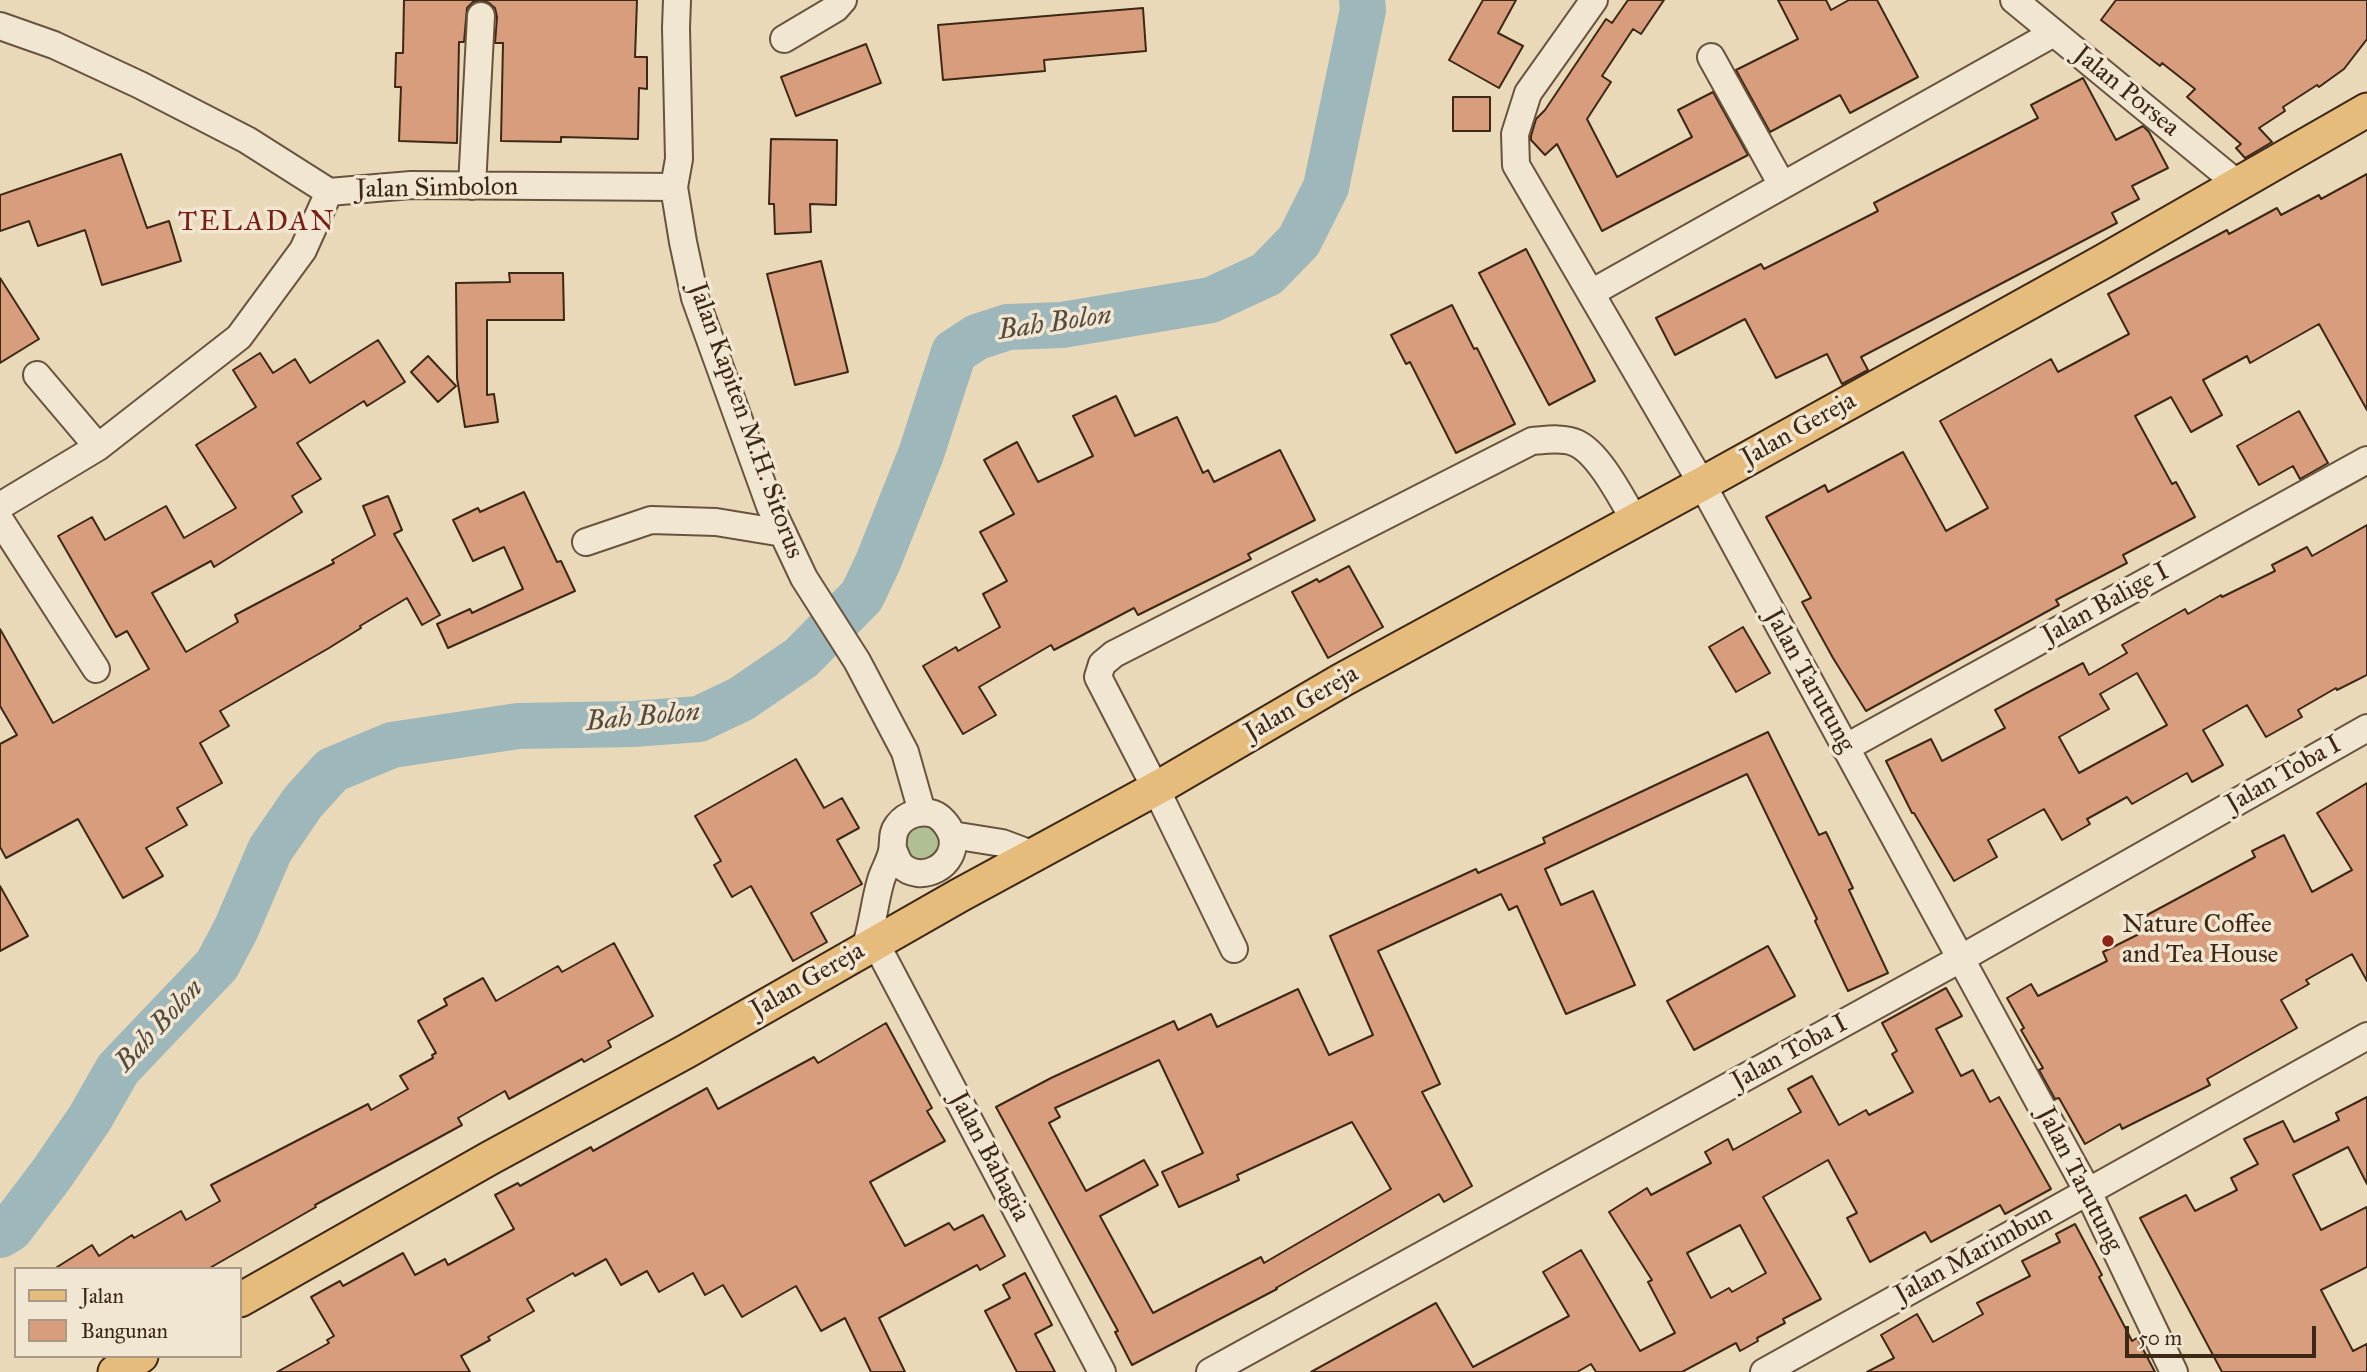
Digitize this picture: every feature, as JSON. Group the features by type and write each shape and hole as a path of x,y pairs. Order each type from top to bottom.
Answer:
{"main road":[{"name":"Jalan Gereja","path":"242,1299 489,1158 685,1052 870,945 1156,789 1342,680 1702,484 2239,185 2367,110"}],"street":[{"name":"Jalan Kapiten M.H. Sitorus","path":"677,0 679,159 674,187 695,298 770,506 804,578 857,661 905,752 922,812"},
{"path":"784,39 836,8 843,0"},
{"name":"Jalan Tarutung","path":"1594,0 1528,93 1515,134 1516,165 1702,484 2088,1192 2174,1372"},
{"name":"Jalan Porsea","path":"2014,0 2239,185"},
{"path":"472,186 481,16"},
{"path":"0,26 54,45 152,91 247,140 329,192"},
{"path":"1591,293 2054,33"},
{"path":"1711,57 1782,185"},
{"name":"Jalan Simbolon","path":"0,506 98,447 239,337 303,250 329,192 411,185 674,187"},
{"path":"37,375 98,447"},
{"path":"1234,948 1098,677 1102,663 1114,654 1532,441 1576,443 1600,464 1635,521"},
{"name":"Jalan Balige I","path":"1845,748 2367,460"},
{"path":"0,520 96,668"},
{"path":"586,542 651,520 716,522 783,533"},
{"name":"Jalan Toba I","path":"1210,1372 1960,959 2367,729"},
{"path":"922,812 935,815 946,823 952,835 953,849 947,861 937,870 923,873 910,871 899,863 893,849 892,837 898,824 908,816 922,812"},
{"path":"952,835 1002,843 1034,855"},
{"path":"870,945 881,880 893,849"},
{"path":"937,870 960,895"},
{"name":"Jalan Bahagia","path":"870,945 1102,1372"},
{"name":"Jalan Marimbun","path":"1765,1372 2367,1036"}],"green space":[{"path":"918,814 951,843 915,869 898,829"}],"building":[{"path":"404,0 481,0 473,2 467,8 464,42 459,42 457,143 399,141 401,87 395,87 396,53 403,53"},
{"path":"481,0 637,0 635,57 647,57 647,89 639,88 638,139 561,137 561,142 501,141 503,43 495,43 495,8"},
{"path":"1483,0 1516,0 1498,33 1523,46 1499,88 1449,60"},
{"path":"1628,0 1664,0 1641,34 1633,29 1602,76 1611,82 1587,119 1617,177 1692,137 1678,110 1713,92 1748,155 1602,231 1557,144 1545,155 1531,140 1531,136 1536,119 1545,110 1606,19 1612,23"},
{"path":"1778,0 1826,0 1831,10 1849,0 1877,0 1918,77 1850,113 1840,95 1770,132 1736,70 1798,39"},
{"path":"2116,0 2367,0 2367,39 2344,69 2283,107 2285,111 2259,128 2272,142 2245,158 2236,148 2241,144 2187,97 2195,89 2162,63 2160,66 2101,20"},
{"path":"1143,8 1146,51 1044,60 1045,71 943,80 938,25"},
{"path":"866,44 881,83 796,116 781,77"},
{"path":"2083,78 2116,140 2143,126 2168,168 2132,186 2139,199 2112,213 2117,223 1861,357 1868,370 1842,384 1827,354 1776,378 1745,319 1675,355 1656,318 1761,264 1764,269 1878,211 1874,203 2038,118 2031,105"},
{"path":"1453,97 1490,97 1490,131 1453,131"},
{"path":"771,139 837,140 836,205 810,204 811,232 775,234 774,204 769,204"},
{"path":"121,154 147,228 169,221 181,261 102,285 85,230 38,246 29,221 0,231 0,195"},
{"path":"2367,174 2367,410 2319,324 2250,363 2247,356 2203,380 2222,415 2191,432 2171,397 2135,416 2172,484 2176,482 2195,517 2123,555 2127,563 2056,600 2059,605 1866,711 1802,602 1811,598 1766,517 1825,485 1828,492 1903,452 1946,531 1988,508 1940,421 2051,359 2058,372 2129,334 2108,294 2227,230 2229,234 2277,208 2281,215 2319,195 2321,199"},
{"path":"1526,249 1595,381 1549,405 1479,273"},
{"path":"821,261 848,372 795,385 767,274"},
{"path":"509,273 563,273 564,320 487,320 487,395 494,394 498,422 465,427 457,378 456,283 510,282"},
{"path":"0,278 39,339 0,363"},
{"path":"1452,305 1515,424 1456,453 1410,362 1406,364 1391,335"},
{"path":"378,340 405,382 367,406 364,401 297,443 321,479 292,496 302,512 214,567 211,561 152,593 186,652 238,622 235,615 334,563 332,560 375,535 363,506 388,496 402,530 394,534 440,615 422,625 407,598 329,648 220,711 229,726 200,743 222,783 177,808 187,825 146,848 163,876 123,898 78,819 6,858 0,847 0,744 17,735 0,706 0,629 53,723 149,669 127,631 116,637 58,536 92,517 105,540 166,506 184,538 236,508 196,445 256,407 233,370 260,353 273,373 295,359 310,383"},
{"path":"428,356 456,386 438,402 411,372"},
{"path":"1116,396 1135,436 1177,417 1203,473 1208,470 1214,482 1280,450 1315,520 1248,554 1251,559 1138,615 1134,608 1054,650 1051,645 979,687 996,715 963,734 923,666 956,647 958,651 1000,627 983,594 1007,581 980,532 1014,514 984,460 1017,442 1038,482 1093,456 1073,416"},
{"path":"2299,411 2328,463 2300,479 2293,466 2259,485 2237,446"},
{"path":"524,492 557,562 561,561 575,591 448,648 437,624 470,609 472,613 523,589 504,547 473,561 453,520 478,508 480,512"},
{"path":"2367,525 2367,675 2337,690 2336,688 2298,710 2302,717 2266,737 2247,705 2203,730 2223,765 2192,782 2187,773 2132,804 2127,797 2087,819 2090,824 2062,840 2044,809 1988,840 1997,857 1954,881 1912,813 1886,761 1931,739 1942,761 2005,728 1995,710 2083,663 2089,675 2127,653 2122,645 2185,609 2188,614 2221,595 2222,597 2275,571 2272,565 2307,547 2312,556","holes":["2137,673 2167,725 2079,773 2059,737 2109,709 2100,694"]},
{"path":"1349,566 1383,627 1328,658 1292,592 1317,579 1319,582"},
{"path":"1743,627 1770,673 1736,692 1709,647"},
{"path":"1768,732 1819,835 1826,832 1853,888 1849,890 1888,973 1848,991 1815,921 1817,919 1747,774 1545,869 1561,905 1593,891 1635,985 1566,1014 1517,906 1509,910 1501,894 1378,951 1440,1084 1422,1092 1472,1186 1444,1202 1439,1194 1277,1289 1132,1365 1115,1332 1118,1331 996,1107 1051,1078 1174,1021 1178,1030 1211,1014 1217,1027 1298,989 1329,1055 1373,1035 1330,936 1476,869 1478,873 1545,843 1543,838","holes":["1159,1060 1203,1153 1162,1172 1179,1207 1239,1180 1237,1175 1352,1122 1391,1189 1264,1263 1261,1257 1153,1313 1100,1216 1158,1185 1144,1160 1086,1191 1049,1123 1060,1117 1055,1108"]},
{"path":"796,759 824,808 842,798 859,828 837,840 862,884 811,913 827,942 793,961 751,886 732,897 714,865 721,861 695,816"},
{"path":"2367,783 2367,981 2352,954 2306,980 2309,984 2281,1000 2297,1028 2207,1079 2210,1085 2122,1129 2120,1124 2085,1144 2059,1098 2055,1099 2039,1070 2043,1068 2021,1030 2024,1028 2007,998 2031,984 2038,996 2107,961 2103,952 2153,927 2147,915 2255,857 2252,851 2284,835 2312,892 2352,870 2317,813"},
{"path":"0,886 28,936 0,951"},
{"path":"614,943 653,1016 608,1041 611,1047 584,1062 582,1059 509,1099 505,1091 458,1118 462,1125 315,1205 316,1207 211,1267 57,1267 92,1245 99,1256 132,1235 134,1238 181,1211 186,1220 220,1201 211,1185 368,1104 371,1110 408,1089 400,1076 433,1058 432,1055 436,1053 418,1021 447,1005 444,999 483,978 496,1001 558,966 562,972"},
{"path":"1768,946 1795,996 1694,1050 1667,1001"},
{"path":"1946,988 1962,1016 1936,1029 1961,1076 1973,1070 1990,1102 1999,1097 2051,1189 2005,1214 2000,1205 1931,1242 1925,1232 1870,1262 1847,1218 1857,1213 1828,1160 1763,1197 1821,1299 1783,1319 1785,1323 1740,1351 1736,1343 1682,1372 1596,1372 1591,1364 1577,1372 1311,1372 1436,1303 1473,1367 1569,1316 1543,1272 1581,1250 1640,1351 1675,1333 1648,1282 1652,1280 1609,1212 1647,1188 1651,1195 1711,1163 1705,1152 1728,1139 1733,1150 1801,1112 1788,1089 1812,1076 1839,1125 1866,1110 1869,1115 1913,1092 1892,1054 1897,1051 1882,1023","holes":["1740,1225 1766,1273 1732,1292 1729,1288 1711,1298 1687,1253"]},
{"path":"886,1023 932,1108 927,1111 945,1141 870,1182 905,1246 949,1223 954,1230 983,1215 1005,1256 980,1270 977,1265 879,1318 905,1372 871,1372 845,1318 821,1331 796,1286 742,1317 723,1285 705,1295 693,1273 659,1292 647,1271 621,1285 606,1259 575,1276 573,1273 527,1299 534,1311 461,1356 470,1372 277,1372 329,1343 327,1340 334,1336 311,1297 340,1281 343,1286 403,1253 415,1275 445,1259 448,1265 514,1229 495,1195 518,1183 520,1186 591,1147 593,1151 707,1088 718,1109 814,1057 818,1063"},
{"path":"2367,1097 2367,1184 2348,1147 2293,1175 2321,1230 2367,1207 2367,1267 2321,1290 2353,1351 2367,1344 2367,1372 2222,1372 2140,1218 2186,1195 2195,1211 2237,1190 2231,1178 2258,1164 2244,1139 2283,1121 2294,1142 2339,1120 2336,1113"},
{"path":"2075,1224 2132,1341 2137,1338 2155,1372 1867,1372 1894,1358 1881,1335 1917,1314 1933,1342 1983,1314 1977,1303 2030,1276 2022,1261 2060,1242 2056,1234"},
{"path":"1025,1273 1052,1325 1035,1334 1055,1372 1017,1372 985,1311 1010,1298 1003,1285"}],"waterway":[{"name":"Bah Bolon","path":"0,1235 10,1229 51,1175 90,1118 118,1069 217,965 236,929 270,850 303,802 332,770 392,745 518,726 633,724 699,719 741,699 801,658 862,596 921,454 954,352 977,337 1008,327 1062,325 1211,300 1267,274 1299,241 1326,187 1363,10 1362,0"}],"place":[{"name":"Nature Coffee and Tea House","path":"2108,941"}],"district":[{"name":"TELADAN","path":"257,223"}]}
